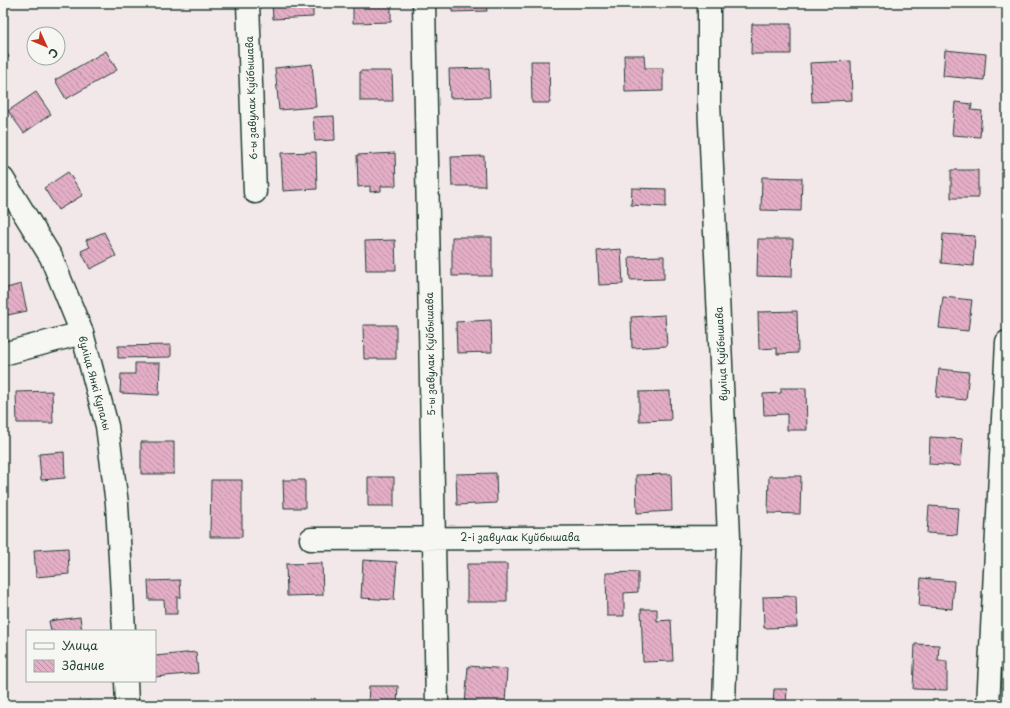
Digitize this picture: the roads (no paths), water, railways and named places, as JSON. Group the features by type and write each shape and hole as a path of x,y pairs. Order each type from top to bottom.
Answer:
{"street":[{"name":"6-ы завулак Куйбышава","path":"248,3 255,192"},
{"name":"5-ы завулак Куйбышава","path":"424,3 437,705"},
{"name":"вуліца Куйбышава","path":"710,3 709,102 729,537 724,705"},
{"name":"вуліца Янкі Купалы","path":"3,178 51,257 82,333 108,434 117,504 124,630"},
{"path":"3,354 82,333"},
{"path":"988,705 1007,342"},
{"name":"2-і завулак Куйбышава","path":"311,538 729,537"},
{"path":"126,682 127,705"}]}
